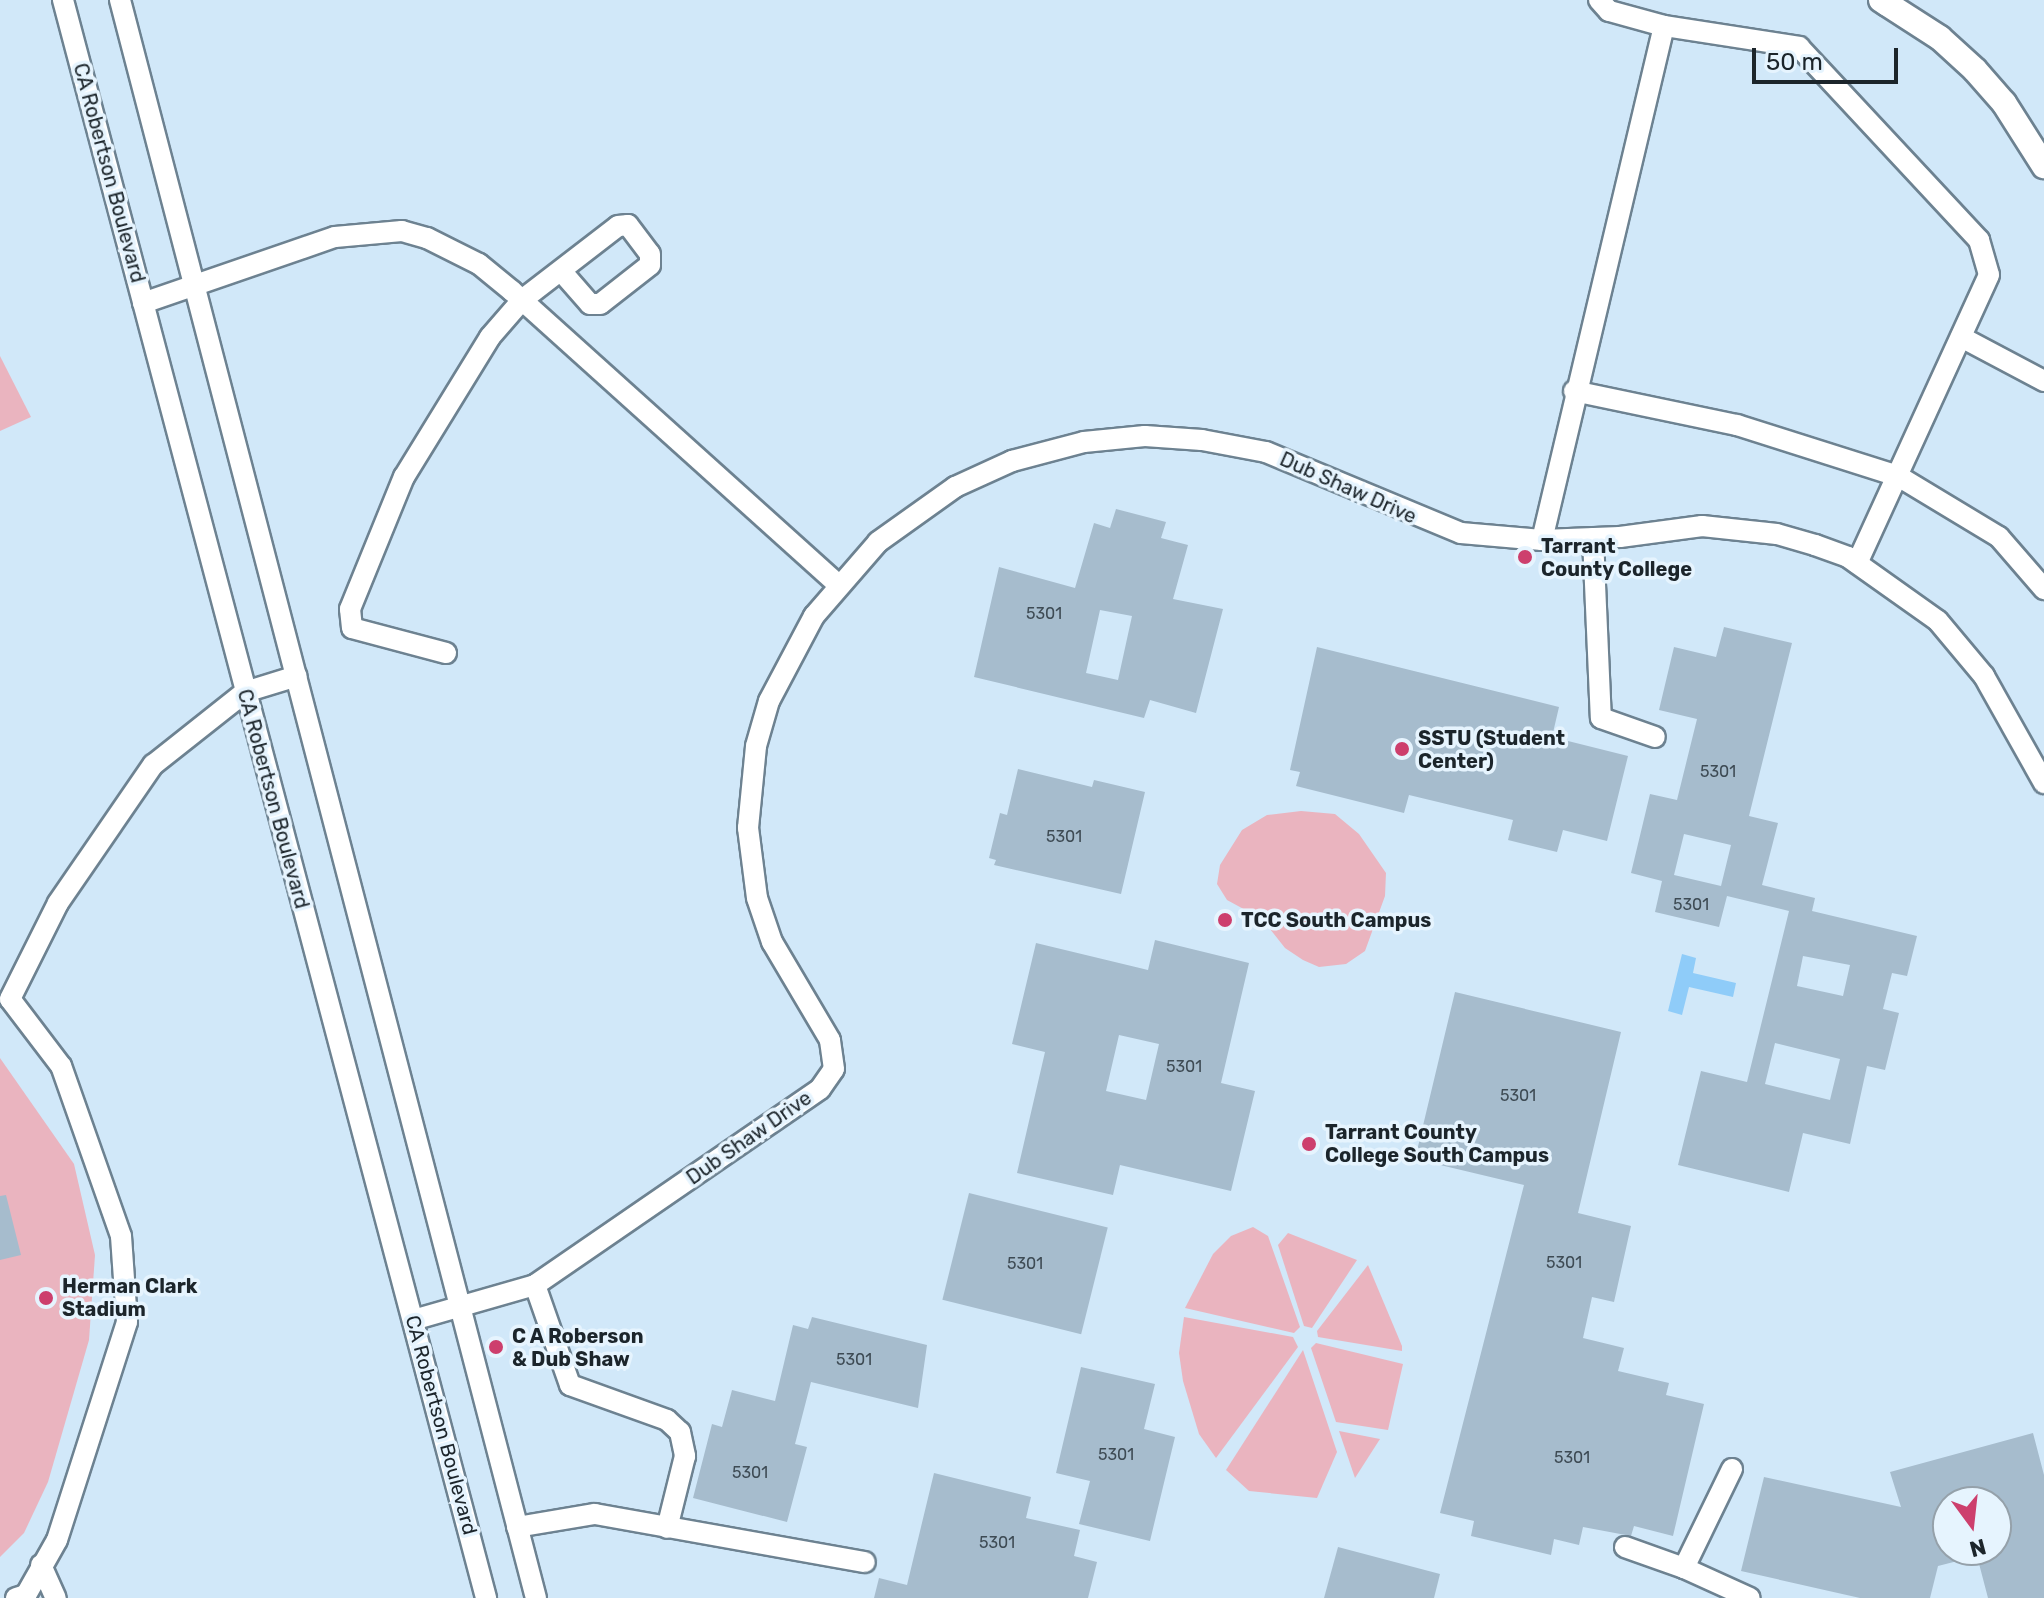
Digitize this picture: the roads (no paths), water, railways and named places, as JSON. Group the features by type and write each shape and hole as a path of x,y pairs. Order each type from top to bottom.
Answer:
{"main road":[{"path":"1885,1 1975,70 2004,103 2044,166"}],"street":[{"name":"CA Robertson Boulevard","path":"63,0 486,1598"},
{"path":"120,0 536,1598"},
{"path":"1599,0 1609,11 1664,26 1799,47 1979,240 1989,275 1857,563"},
{"path":"1542,540 1574,391 1664,26"},
{"path":"143,303 335,237 402,231 453,249 522,300 838,585"},
{"path":"446,653 352,628 350,609 404,477 490,337 522,300 562,272"},
{"path":"1961,337 2044,381"},
{"path":"1574,391 1737,425 1898,476 1999,537 2044,589"},
{"name":"Dub Shaw Drive","path":"413,1320 461,1309 535,1285 820,1089 834,1069 830,1040 772,942 757,898 748,828 756,746 769,701 788,657 838,585 878,542 955,487 1012,461 1084,442 1145,436 1202,440 1266,452 1332,476 1429,523 1461,533 1542,540 1593,538 1702,526 1738,528 1815,545 1857,563 1907,596 1962,646 2044,783"},
{"path":"1593,538 1601,718 1655,737"},
{"path":"16,1598 26,1595 57,1540 127,1322 121,1236 61,1066 5,995 58,903 153,765 245,692 297,676"},
{"path":"535,1285 570,1385 667,1420 680,1432 685,1456 667,1528"},
{"path":"1684,1568 1732,1469"},
{"path":"517,1527 595,1514 865,1562"},
{"path":"1625,1547 1684,1568 1750,1598"},
{"path":"41,1565 56,1598"}],"water":[{"path":"1682,954 1696,958 1693,973 1736,983 1733,997 1689,987 1682,1015 1668,1011"}],"place":[{"name":"Tarrant County College","path":"1525,557"},
{"name":"SSTU (Student Center)","path":"1402,749"},
{"name":"TCC South Campus","path":"1225,920"},
{"name":"Tarrant County College South Campus","path":"1309,1144"},
{"name":"Herman Clark Stadium","path":"46,1298"},
{"name":"C A Roberson & Dub Shaw","path":"496,1347"}]}
